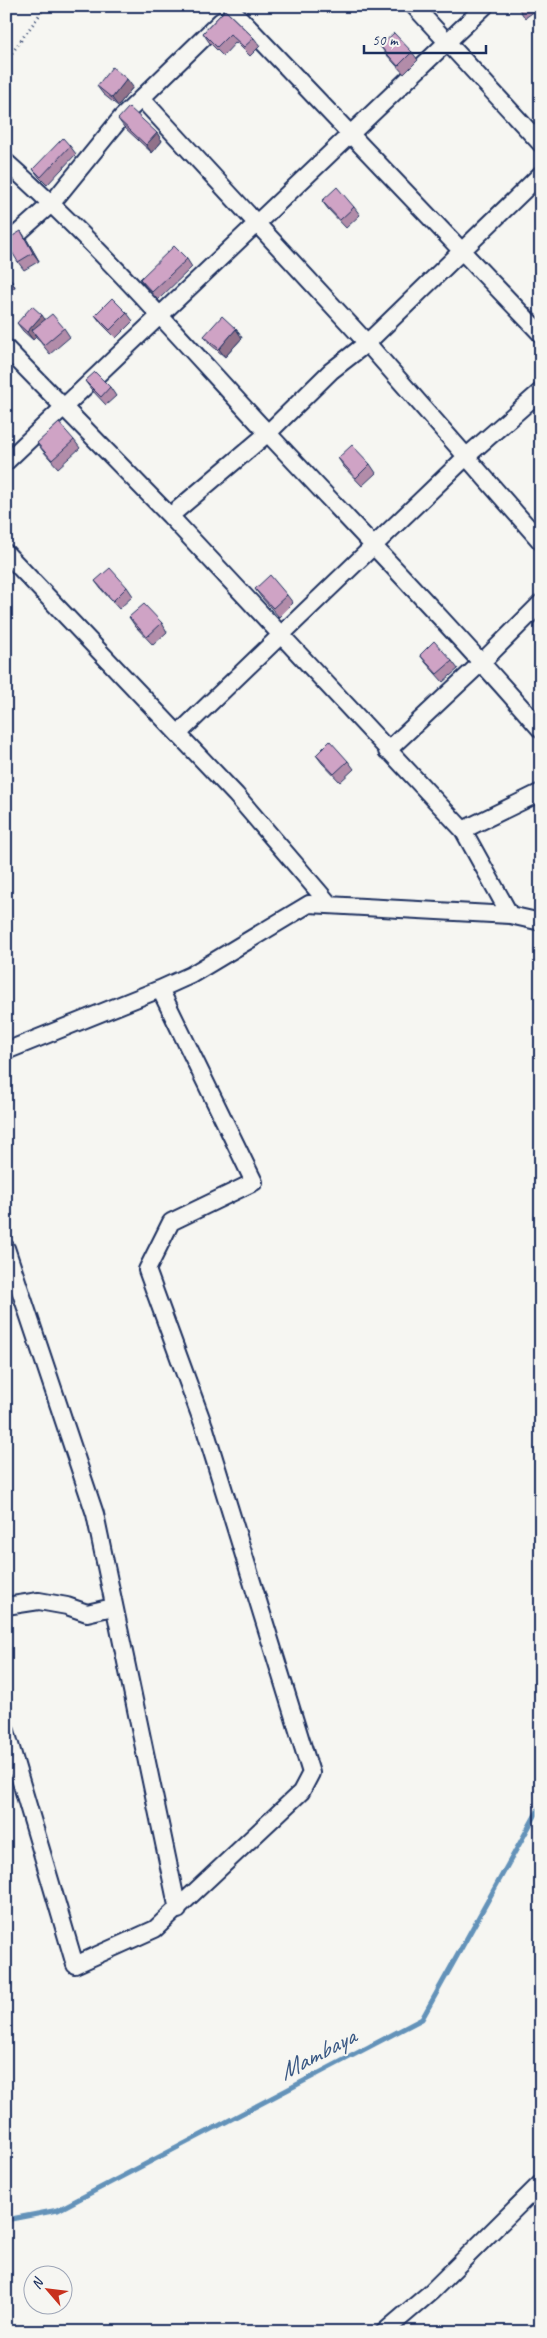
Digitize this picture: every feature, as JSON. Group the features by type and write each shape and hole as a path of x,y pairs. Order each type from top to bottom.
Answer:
{"street":[{"path":"414,6 446,43 541,144"},
{"path":"6,462 485,6"},
{"path":"6,244 52,203 121,118 238,8 350,133 541,334"},
{"path":"142,99 367,343 541,542"},
{"path":"6,162 52,203 160,316 482,662 541,730"},
{"path":"170,516 268,433 331,371 367,343 541,174"},
{"path":"6,348 170,516 462,830 510,915"},
{"path":"178,734 467,456 541,392"},
{"path":"6,553 236,795 330,905"},
{"path":"387,751 482,662 541,603"},
{"path":"462,830 541,792"},
{"path":"6,1051 160,990 191,975 309,904 510,915 541,922"},
{"path":"6,1731 75,1965 155,1928 178,1910 301,1792 311,1774 205,1430 147,1270 171,1222 254,1182 160,990"},
{"path":"6,1248 95,1514 178,1910"},
{"path":"6,1606 39,1601 67,1606 87,1613 113,1607"},
{"path":"384,2332 431,2292 541,2183"}],"path":[{"path":"6,61 46,6"}],"building":[{"path":"225,10 254,38 244,47 230,34 217,47 203,33"},
{"path":"394,33 412,52 398,66 380,46"},
{"path":"112,67 127,79 112,98 97,86"},
{"path":"129,107 157,133 146,145 118,119"},
{"path":"63,138 70,146 41,177 33,169"},
{"path":"337,187 354,207 340,220 322,201"},
{"path":"21,231 33,253 18,262 6,240"},
{"path":"174,246 187,259 152,292 140,279"},
{"path":"112,298 127,313 110,330 95,315"},
{"path":"32,306 42,315 27,332 17,323"},
{"path":"52,314 64,328 44,345 32,330"},
{"path":"222,316 236,329 219,349 204,336"},
{"path":"95,372 110,387 101,397 85,381"},
{"path":"59,423 74,440 52,460 37,443"},
{"path":"352,445 370,464 356,478 338,458"},
{"path":"110,568 127,587 113,601 95,581"},
{"path":"270,575 287,595 273,608 255,589"},
{"path":"144,604 162,623 147,637 129,617"},
{"path":"434,641 452,661 437,674 420,655"},
{"path":"330,741 348,761 334,774 316,755"}],"waterway":[{"name":"Mambaya","path":"6,2220 58,2210 422,2019 541,1805"}]}
